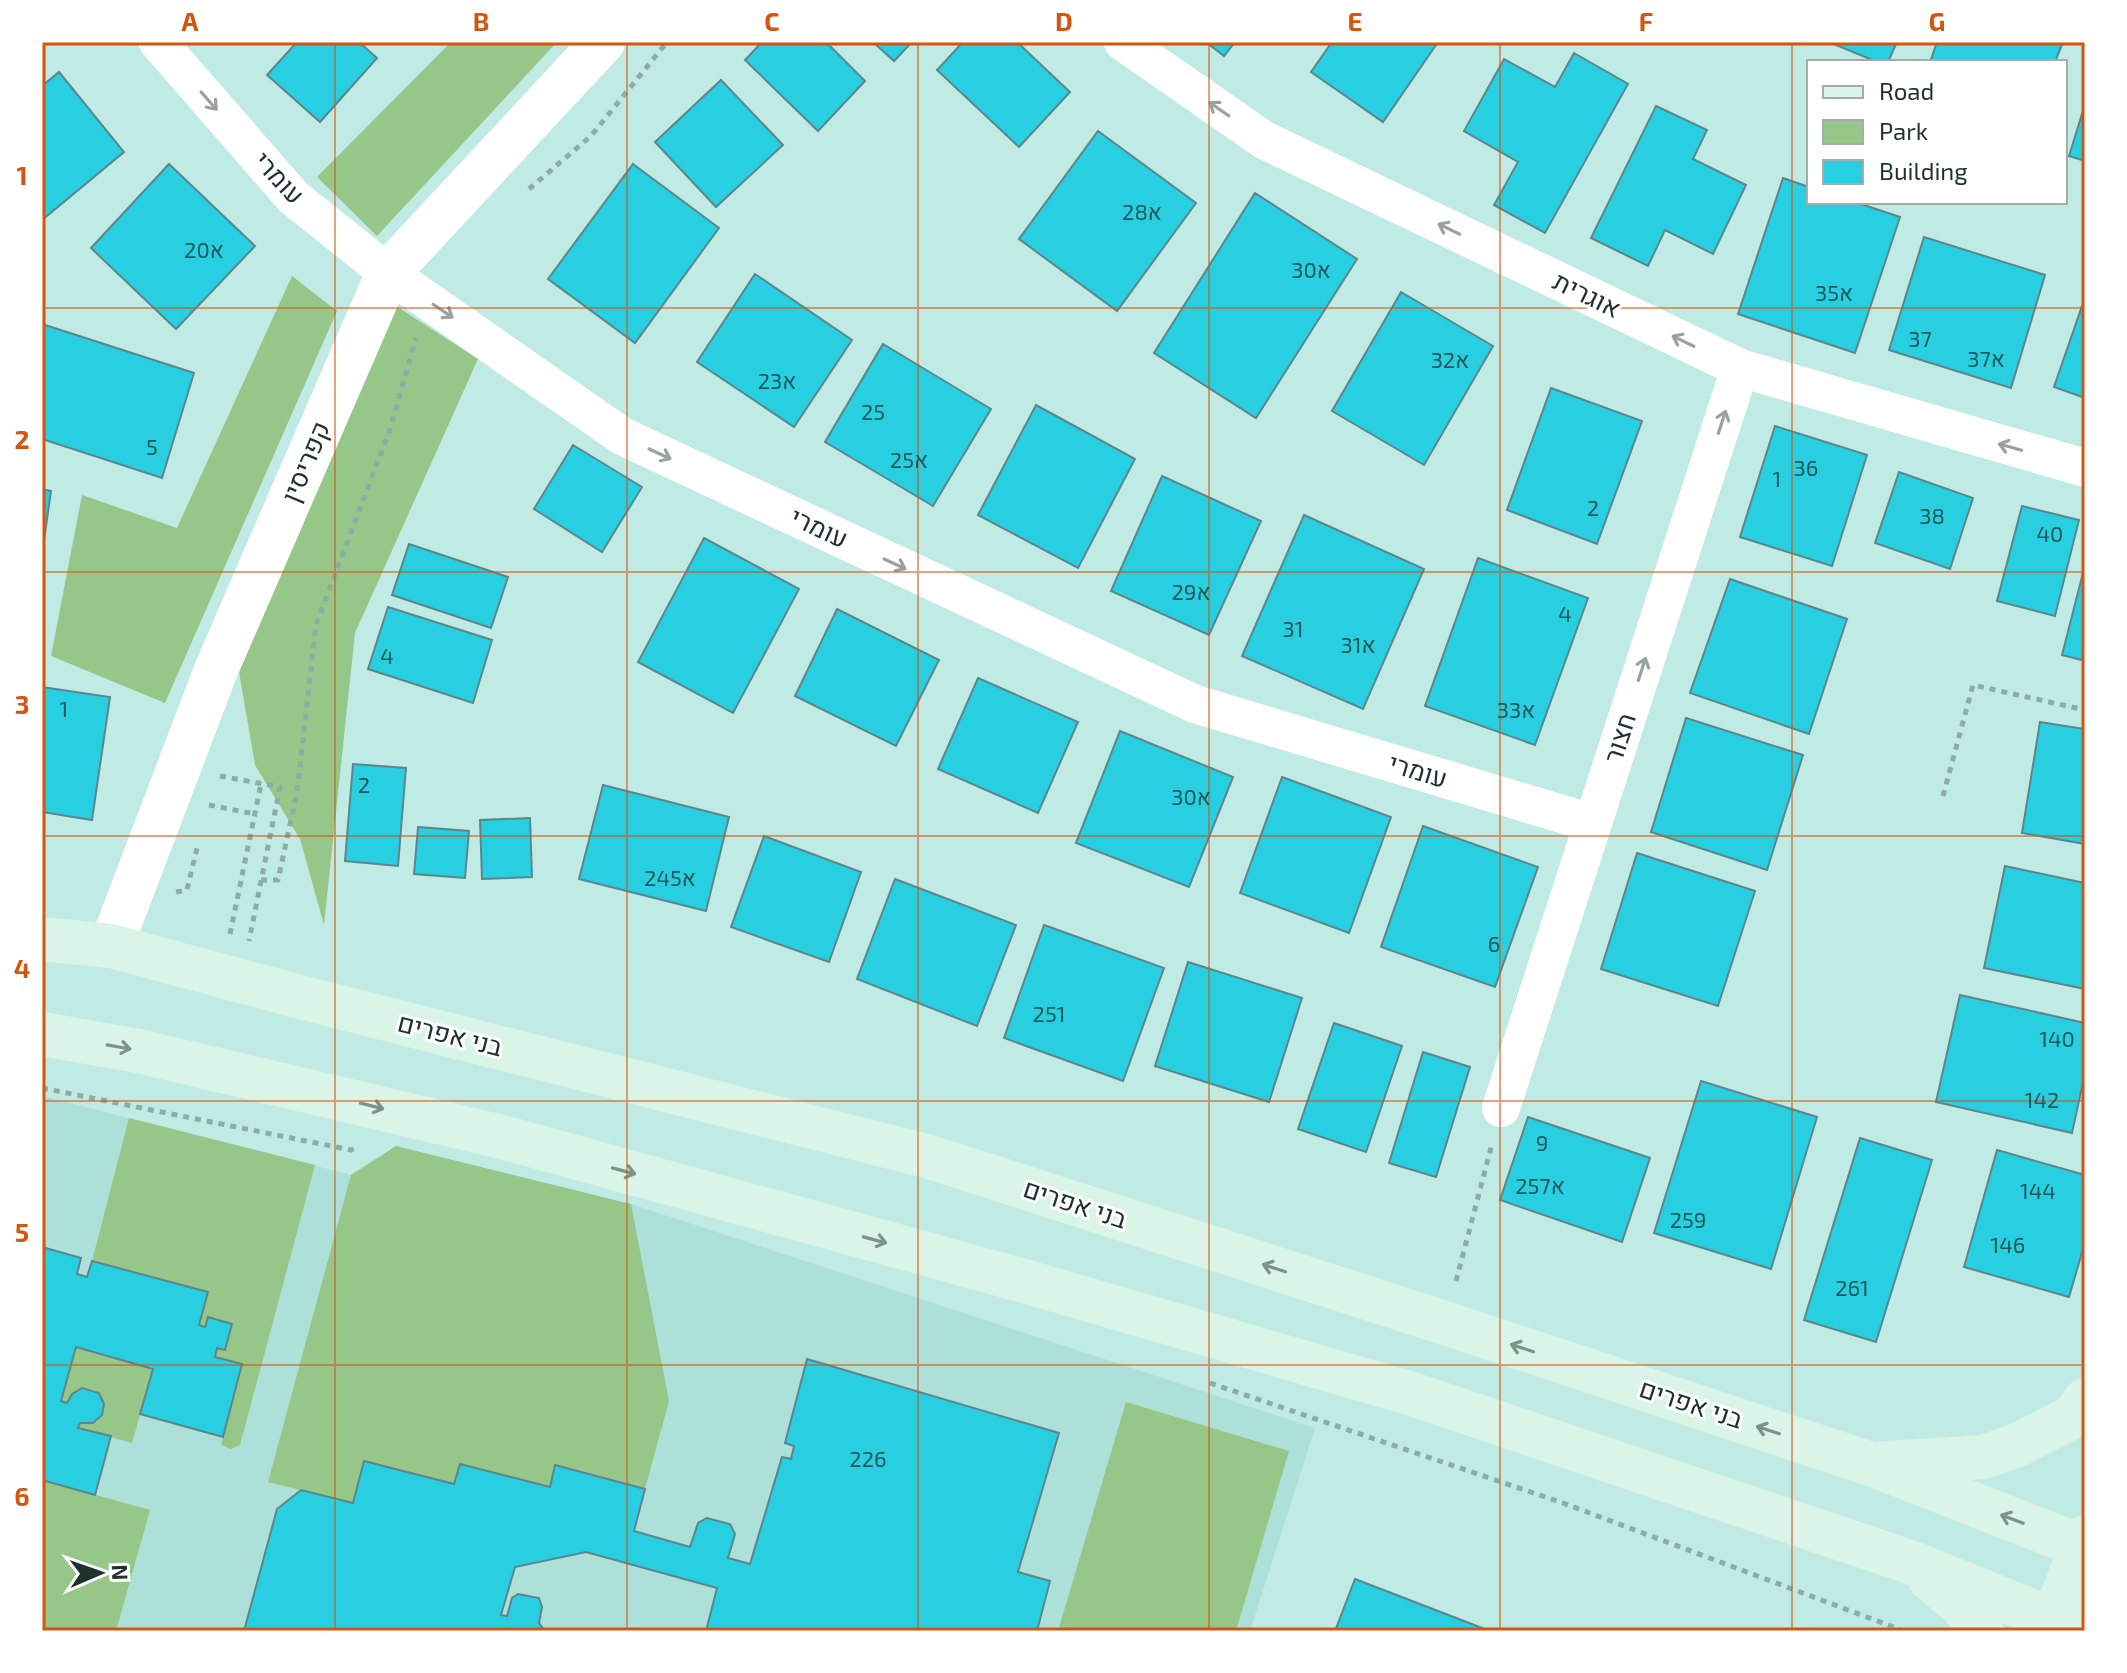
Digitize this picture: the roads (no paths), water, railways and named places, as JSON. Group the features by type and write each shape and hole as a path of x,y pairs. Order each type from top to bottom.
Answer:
{"main road":[{"name":"בני אפרים","path":"42,939 111,946 241,982 930,1157 1871,1464 2084,1544"},
{"path":"42,1034 138,1051 502,1137 1017,1279 1409,1393 1910,1562 2062,1627 2084,1544"},
{"path":"1871,1464 1984,1457 2020,1444 2074,1416 2085,1400"},
{"path":"1910,1562 1961,1605 1982,1631"}],"street":[{"name":"עומרי","path":"158,42 293,197 388,273 622,436 1195,704 1592,823"},
{"name":"קפריסין","path":"111,946 216,670 388,273 603,42"},
{"name":"אוגרית","path":"1123,42 1264,140 1740,368 2085,468"},
{"name":"חצור","path":"1501,1108 1740,368"}]}
